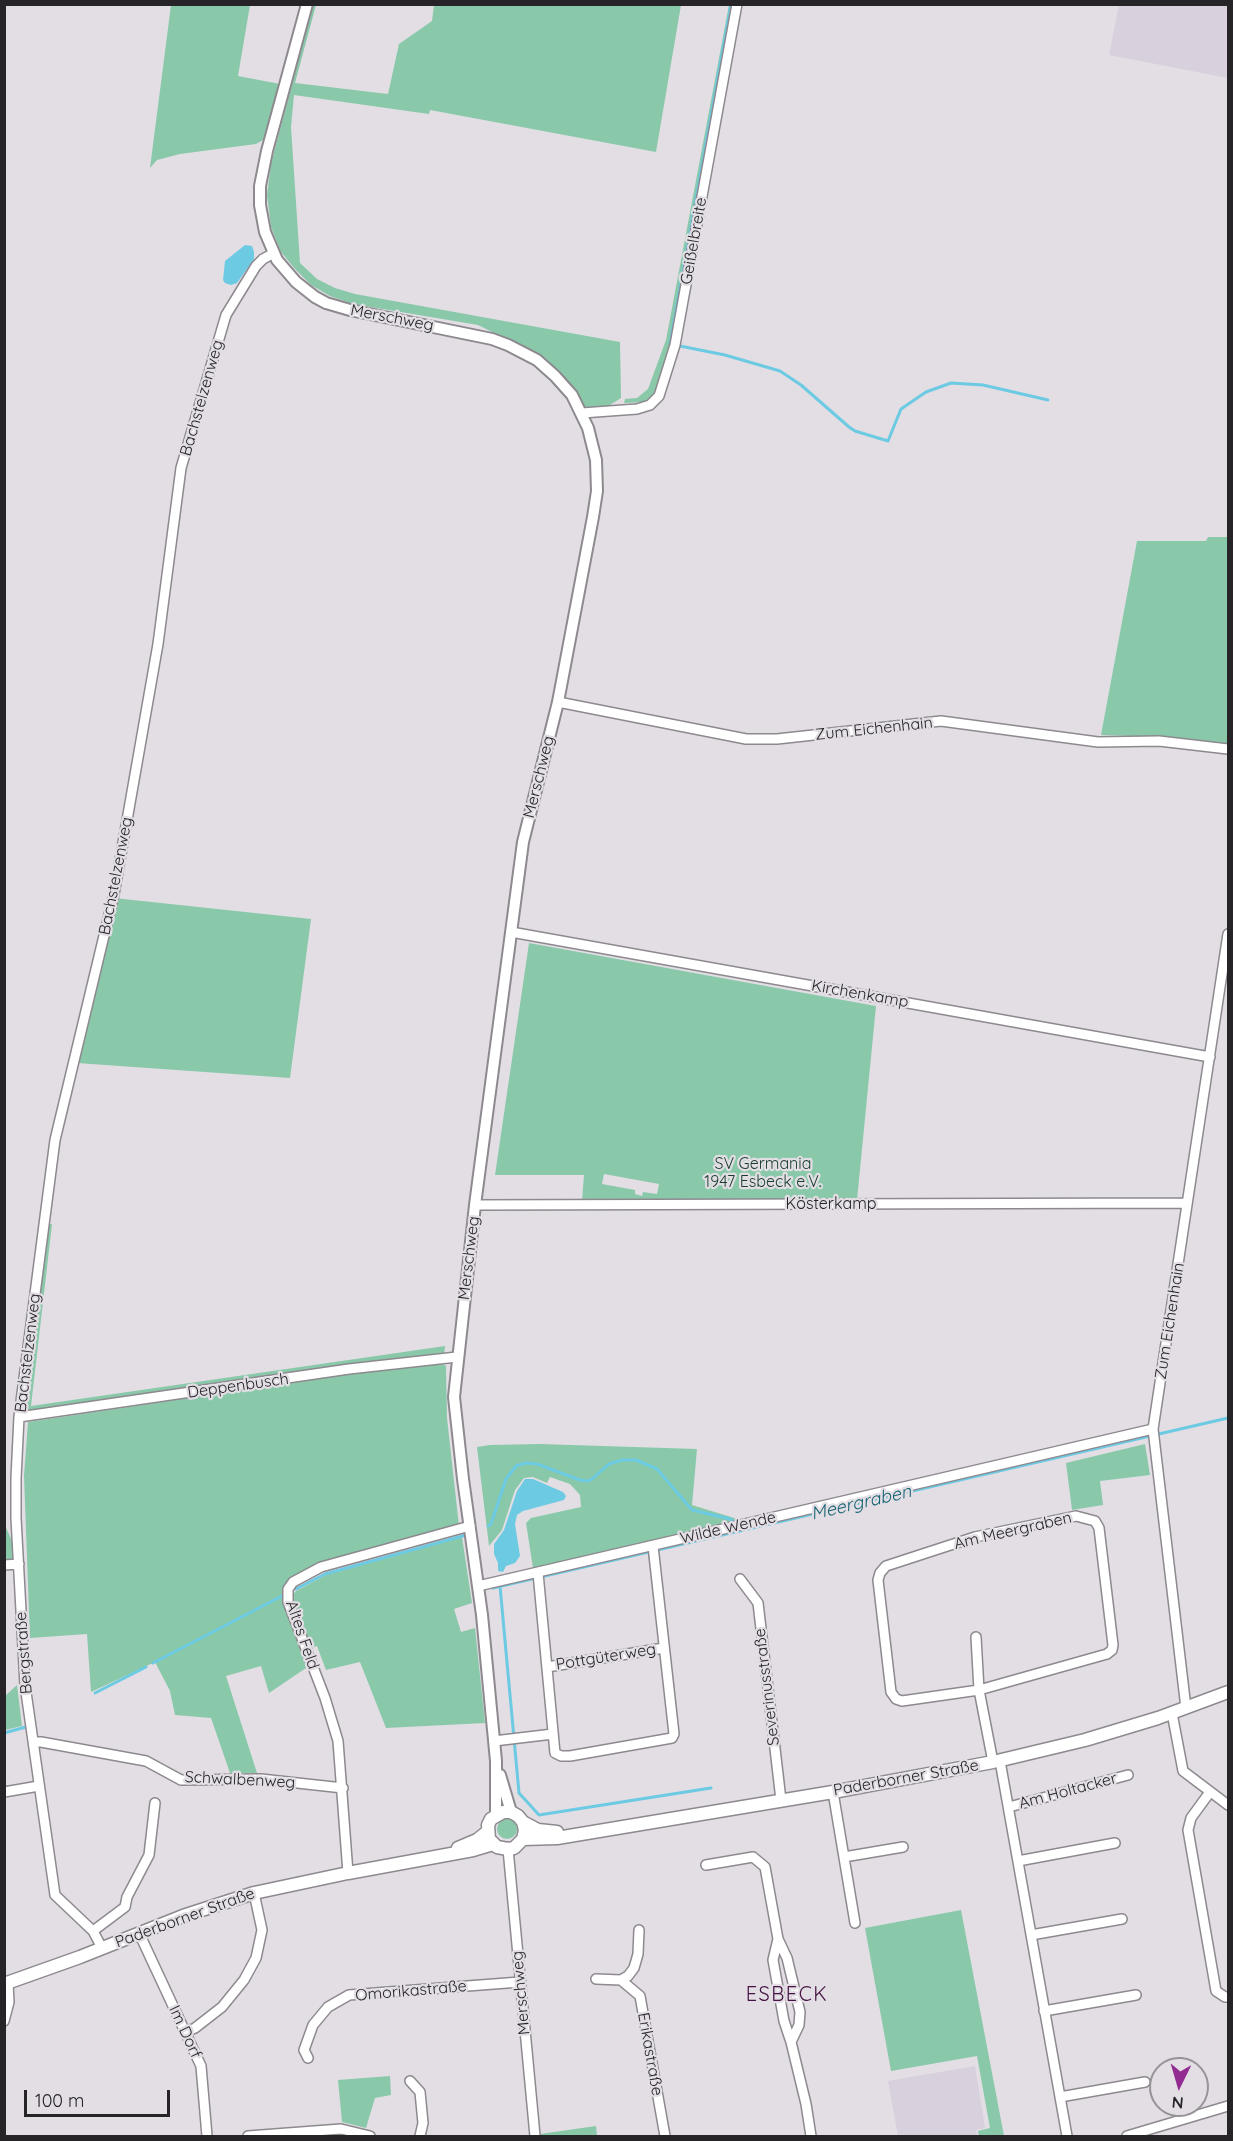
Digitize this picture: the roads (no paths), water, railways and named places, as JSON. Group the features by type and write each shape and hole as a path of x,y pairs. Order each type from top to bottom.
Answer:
{"main road":[{"name":"Paderborner Straße","path":"523,1839 557,1838 832,1792 997,1761 1085,1740 1172,1713 1228,1692"},
{"name":"Paderborner Straße","path":"512,1812 523,1822 538,1830 576,1834"},
{"path":"512,1812 496,1814 488,1825 487,1832 493,1844 508,1849 514,1848 523,1839 525,1830 523,1822"},
{"name":"Paderborner Straße","path":"441,1856 477,1840 487,1832"},
{"name":"Paderborner Straße","path":"6,1984 200,1910 254,1893 473,1850 493,1844"}],"street":[{"name":"Merschweg","path":"307,4 267,151 260,186 262,221 274,253 296,282 326,303 350,310 475,334 492,339 537,360 572,395 582,413 596,460 597,491 558,702 523,842 475,1205 454,1397 478,1586 494,1741 496,1814"},
{"name":"Geißelbreite","path":"582,413 637,409 650,405 659,396 675,345 737,4"},
{"name":"Bachstelzenweg","path":"16,1518 19,1417 55,1140 114,894 158,644 181,468 226,315 256,266 274,253"},
{"name":"Zum Eichenhain","path":"558,702 746,739 777,739 941,721 1098,742 1159,741 1228,750"},
{"name":"Kirchenkamp","path":"511,932 1210,1057"},
{"name":"Zum Eichenhain","path":"1186,1708 1154,1429 1228,934"},
{"name":"Kösterkamp","path":"475,1205 1187,1203"},
{"name":"Deppenbusch","path":"19,1417 349,1369 457,1357"},
{"name":"Wilde Wende","path":"478,1586 1154,1429"},
{"name":"Am Meergraben","path":"1076,1516 1095,1521 1099,1528 1112,1650 1107,1654 979,1690 902,1701 896,1699 891,1692 878,1580 880,1572 885,1566 975,1537 1076,1516"},
{"name":"Bergstraße","path":"16,1518 25,1685 55,1895 93,1931 102,1948"},
{"name":"Altes Feld","path":"348,1873 338,1741 325,1698 288,1602 288,1589 293,1582 321,1568 470,1526"},
{"name":"Pottgüterweg","path":"538,1573 555,1753 561,1756 672,1738 674,1734 653,1546"},
{"path":"4,1565 18,1563"},
{"name":"Severinusstraße","path":"740,1579 758,1603 781,1800"},
{"path":"976,1637 979,1690 997,1761"},
{"name":"Pottgüterweg","path":"548,1667 664,1648"},
{"path":"1172,1713 1183,1771 1228,1805"},
{"path":"494,1741 553,1734"},
{"name":"Schwalbenweg","path":"34,1742 146,1761 181,1780 261,1779 343,1788"},
{"name":"Merschweg","path":"496,1761 512,1812"},
{"name":"Am Holtacker","path":"997,1761 1009,1807 1066,2136"},
{"name":"Am Holtacker","path":"1009,1807 1128,1775"},
{"path":"4,1792 39,1786"},
{"path":"832,1792 855,1923"},
{"path":"1210,1792 1191,1818 1188,1830 1216,1991 1225,1998 1228,1997"},
{"path":"93,1931 125,1907 126,1897 149,1856 155,1803"},
{"path":"1018,1861 1115,1844"},
{"path":"844,1857 903,1847"},
{"name":"Merschweg","path":"508,1849 535,2136"},
{"path":"706,1864 753,1857 765,1867 778,1939 787,1958 800,2012 799,2025 791,2042"},
{"path":"186,2032 195,2028 222,2007 244,1980 256,1958 262,1930 254,1893"},
{"path":"1031,1935 1122,1919"},
{"path":"596,1978 621,1980 628,1976 634,1968 638,1954 639,1929"},
{"name":"Im Dorf","path":"139,1933 201,2066 207,2136"},
{"path":"778,1939 773,1960 775,1976 784,2021 806,2104 811,2136"},
{"name":"Erikastraße","path":"621,1980 640,1996 665,2136"},
{"name":"Omorikastraße","path":"308,2058 304,2050 313,2025 328,2007 349,1995 520,1982"},
{"path":"4,2021 9,2002 6,1984"},
{"path":"1044,2011 1136,1995"},
{"path":"410,2081 420,2092 423,2123 420,2136"},
{"path":"1060,2097 1145,2082"},
{"path":"1127,2136 1228,2106"},
{"path":"248,2136 341,2129 370,2136"}],"water":[{"path":"245,245 252,246 254,259 237,283 231,285 225,283 223,280 225,261"},
{"path":"525,1479 533,1479 563,1492 566,1496 564,1500 523,1511 517,1515 515,1524 520,1556 515,1563 506,1566 503,1572 498,1571 494,1544 504,1530 517,1491"}],"waterway":[{"path":"670,343 731,4"},
{"path":"680,346 725,355 780,371 801,385 855,431 888,441 901,409 926,392 951,383 983,385 1048,400"},
{"name":"Meergraben","path":"493,1588 1228,1418"},
{"path":"488,1526 491,1524 506,1479 516,1466 526,1463 537,1464 588,1481 609,1464 622,1460 636,1460 657,1469 692,1510 730,1519 735,1523"},
{"path":"296,1589 325,1574 466,1535"},
{"path":"500,1586 519,1793 539,1815 711,1788"},
{"path":"153,1663 282,1596"},
{"path":"95,1693 146,1667"},
{"path":"4,1733 26,1727"}],"district":[{"name":"ESBECK","path":"787,1995"}],"park label":[{"name":"SV Germania 1947 Esbeck e.V.","path":"763,1173"}]}
